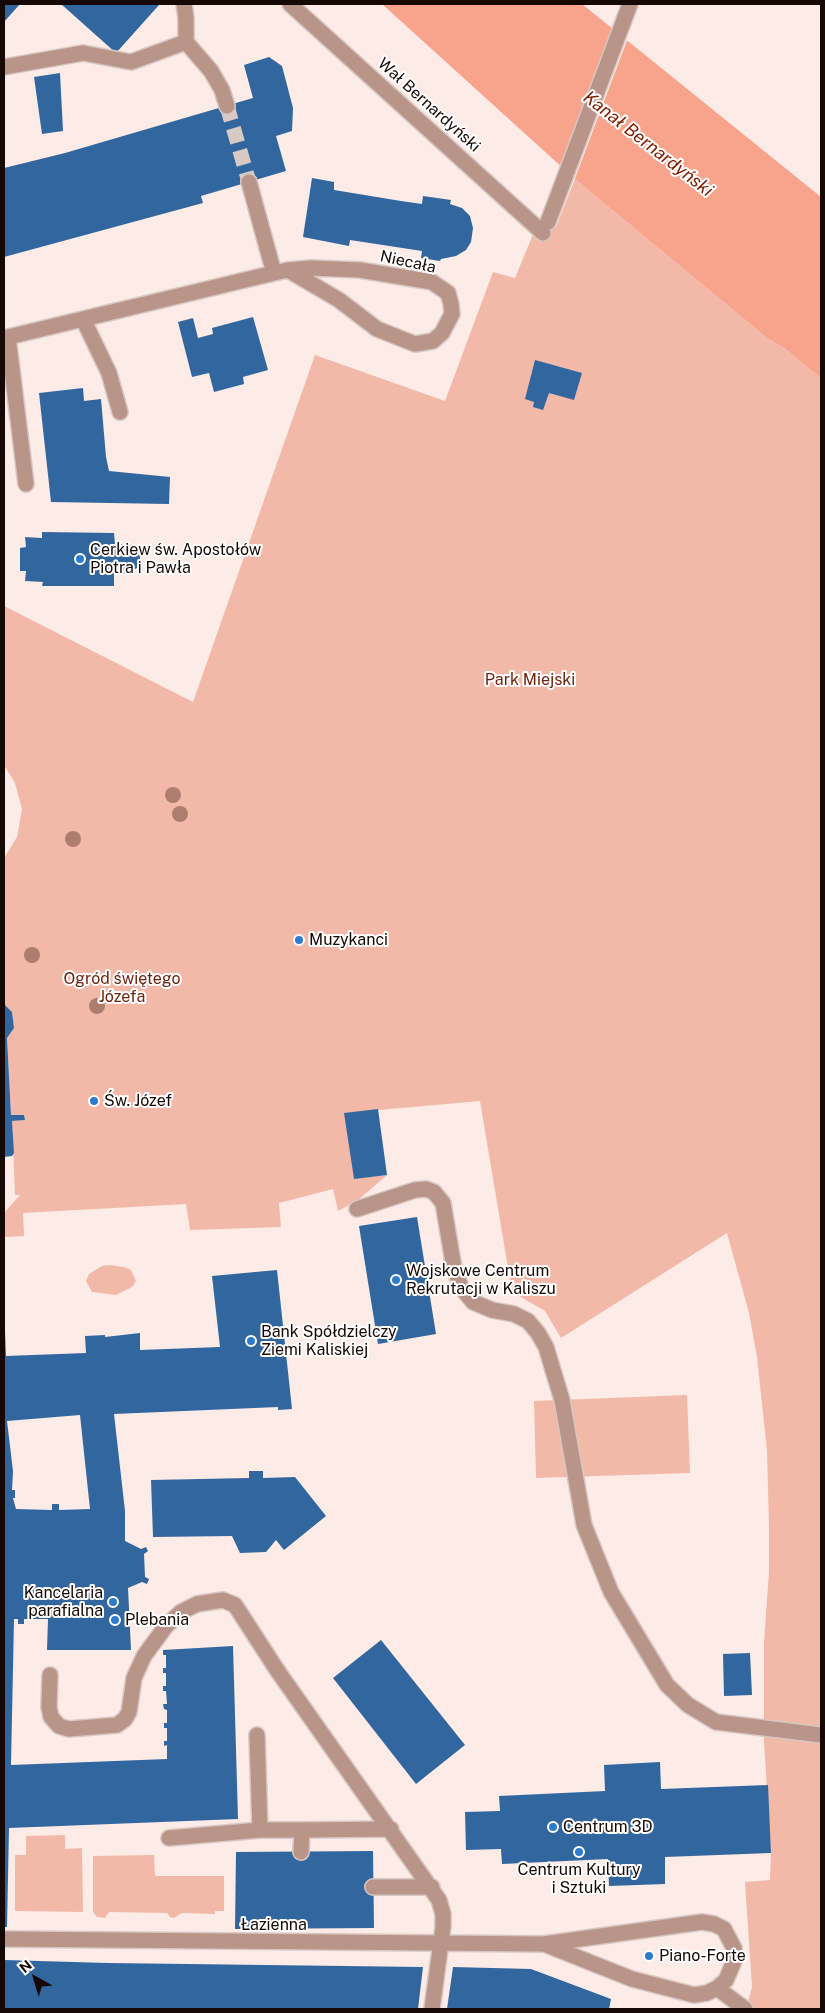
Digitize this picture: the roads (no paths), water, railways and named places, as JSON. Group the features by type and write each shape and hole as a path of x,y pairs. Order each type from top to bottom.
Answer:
{"street":[{"path":"184,4 186,42 211,71 222,90 227,106"},
{"name":"Wał Bernardyński","path":"290,4 546,227 630,4"},
{"path":"4,67 83,53 131,62 186,42"},
{"path":"249,182 281,272"},
{"name":"Niecała","path":"6,337 281,272 311,268 360,270 432,282 448,293 452,304 452,314 442,333 433,341 415,344 377,329 339,300 281,272"},
{"path":"83,319 109,373 120,412"},
{"path":"6,337 26,484"},
{"path":"357,1209 415,1190 434,1192 441,1197 443,1203 454,1268 461,1287 473,1302 492,1310 514,1314 528,1321 538,1333 546,1347 562,1400 584,1525 611,1592 667,1686 688,1705 716,1722 821,1736"},
{"path":"50,1675 49,1707 51,1717 59,1726 69,1729 117,1725 125,1719 128,1712 134,1678 144,1656 166,1626 181,1612 197,1604 223,1600 236,1605 277,1670 391,1829 439,1900 443,1914 432,2009"},
{"path":"257,1735 260,1830"},
{"path":"169,1838 260,1830 391,1829"},
{"path":"302,1830 302,1852"},
{"path":"373,1887 432,1888"},
{"name":"Łazienna","path":"4,1939 544,1944 688,1924 714,1924 724,1929 730,1938 734,1959 726,1980 717,1988 707,1993 682,1993 625,1976 544,1944"},
{"path":"717,1988 745,2009"}],"water":[{"name":"Kanał Bernardyński","path":"382,4 582,4 821,197 821,378 784,348 767,338 575,179"}],"tunnel":[{"path":"227,106 249,182"}],"place":[{"name":"Cerkiew św. Apostołów Piotra i Pawła","path":"80,559"},
{"name":"Muzykanci","path":"299,940"},
{"name":"Św. Józef","path":"94,1101"},
{"name":"Wojskowe Centrum Rekrutacji w Kaliszu","path":"396,1280"},
{"name":"Bank Spółdzielczy Ziemi Kaliskiej","path":"251,1341"},
{"name":"Kancelaria parafialna","path":"113,1602"},
{"name":"Plebania","path":"115,1620"},
{"name":"Centrum 3D","path":"553,1827"},
{"name":"Centrum Kultury i Sztuki","path":"579,1852"},
{"name":"Piano-Forte","path":"649,1956"}],"park label":[{"name":"Park Miejski","path":"530,680"},
{"name":"Ogród świętego Józefa","path":"122,988"}]}
